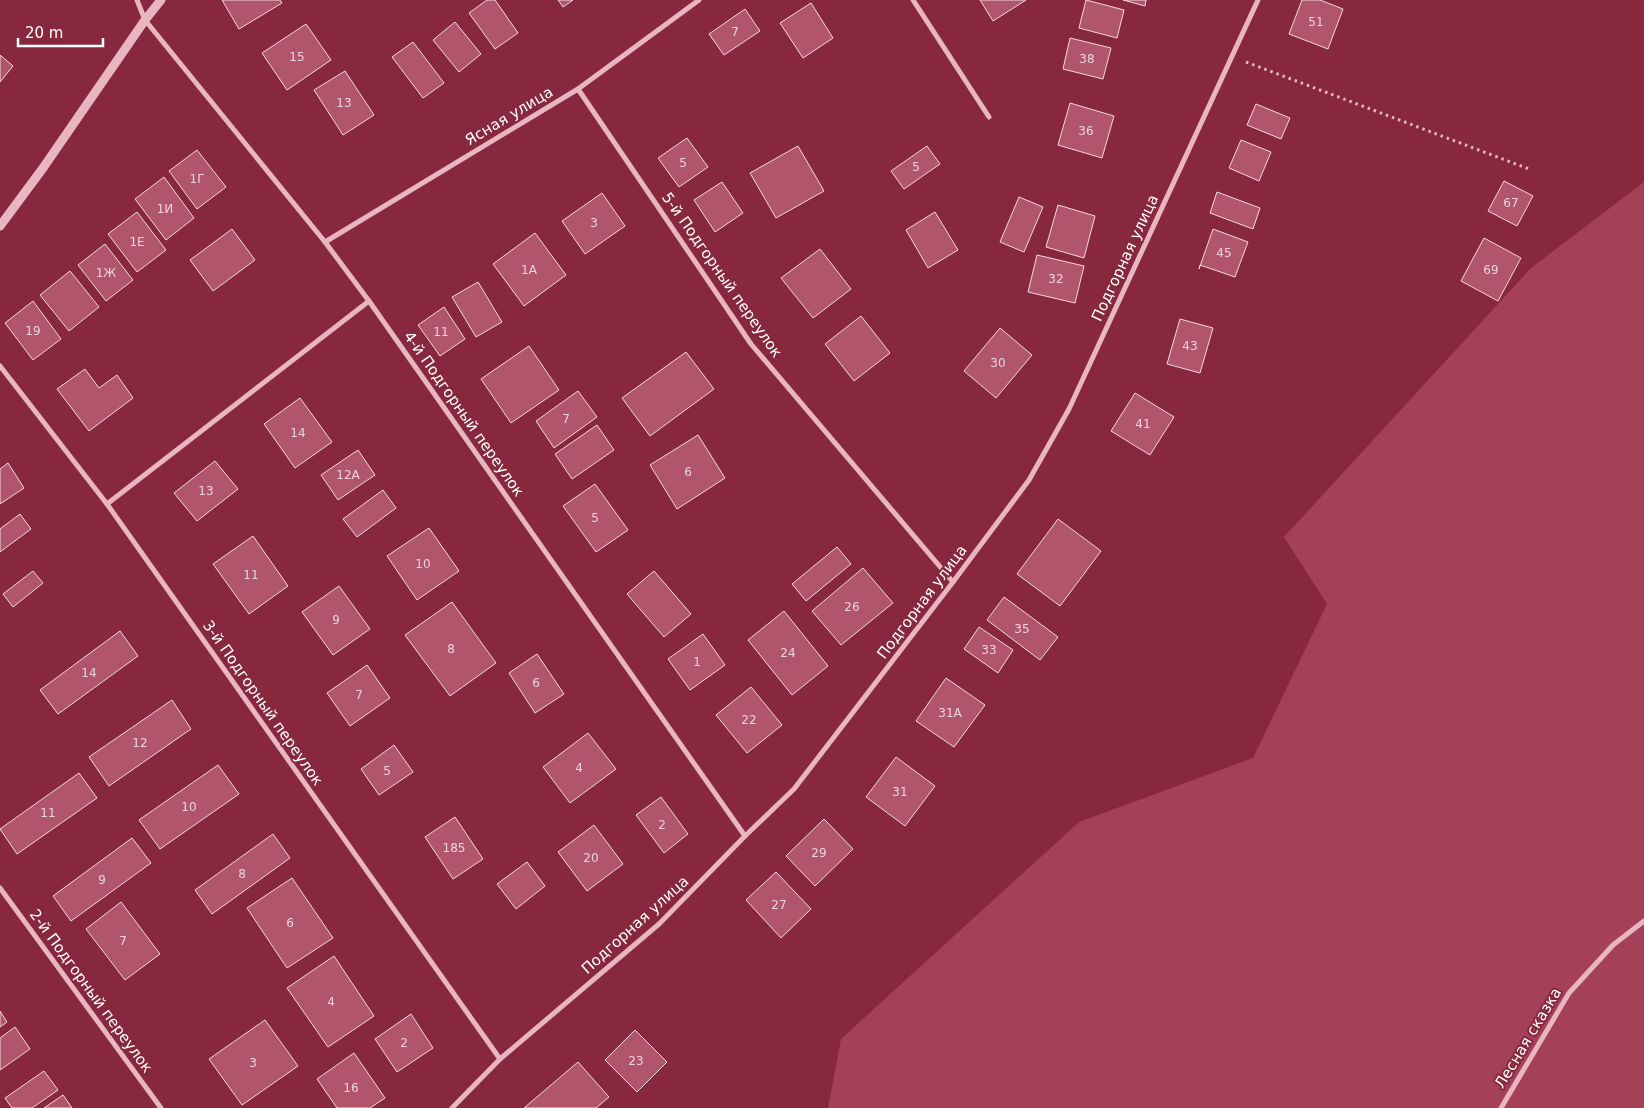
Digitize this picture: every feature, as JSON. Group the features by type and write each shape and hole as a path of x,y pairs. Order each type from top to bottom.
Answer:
{"street":[{"name":"4-й Подгорный переулок","path":"137,0 145,20 325,242 369,301 745,836"},
{"path":"0,226 161,0"},
{"name":"Ясная улица","path":"325,242 578,89 699,0"},
{"path":"913,0 989,117"},
{"name":"Подгорная улица","path":"452,1108 500,1059 659,924 794,789 1029,480 1069,409 1258,0"},
{"name":"5-й Подгорный переулок","path":"578,89 751,344 953,582"},
{"path":"107,504 369,301"},
{"name":"3-й Подгорный переулок","path":"0,366 107,504 500,1059"},
{"name":"2-й Подгорный переулок","path":"0,888 161,1108"},
{"name":"Лесная сказка","path":"1501,1108 1568,993 1613,945 1644,921"}],"path":[{"path":"1232,57 1529,169"}],"shaded area":[{"path":"1644,182 1644,1108 828,1108 841,1039 1079,822 1253,758 1327,604 1284,537 1531,268"}],"building":[{"path":"222,0 280,0 282,3 239,29"},
{"path":"487,0 495,0 518,33 495,49 469,13"},
{"path":"558,0 573,0 563,7"},
{"path":"980,0 1026,0 993,21"},
{"path":"1086,0 1124,10 1117,38 1079,28"},
{"path":"1123,0 1146,0 1145,6"},
{"path":"1302,0 1320,0 1343,9 1328,49 1289,34"},
{"path":"811,3 833,38 803,58 780,23"},
{"path":"745,9 760,31 724,55 709,34"},
{"path":"455,22 481,54 459,72 433,40"},
{"path":"306,24 331,60 287,90 262,53"},
{"path":"1070,38 1111,48 1103,79 1063,69"},
{"path":"413,42 444,83 423,98 392,57"},
{"path":"0,55 13,66 0,82"},
{"path":"345,71 374,115 343,135 314,90"},
{"path":"1070,103 1114,116 1102,158 1058,145"},
{"path":"1256,104 1290,118 1281,139 1247,125"},
{"path":"687,138 708,167 679,187 658,158"},
{"path":"1241,140 1271,152 1259,181 1229,168"},
{"path":"798,146 824,191 776,218 750,173"},
{"path":"927,146 940,164 904,189 891,171"},
{"path":"197,150 226,187 197,209 169,171"},
{"path":"164,177 194,218 166,240 135,199"},
{"path":"1504,181 1533,196 1517,226 1488,211"},
{"path":"722,182 743,213 715,232 694,200"},
{"path":"1217,192 1260,208 1253,229 1210,213"},
{"path":"602,193 625,226 585,254 562,221"},
{"path":"1019,197 1043,207 1024,252 1000,242"},
{"path":"1058,205 1095,216 1084,258 1046,247"},
{"path":"137,212 166,250 137,272 108,234"},
{"path":"935,212 958,250 928,268 906,230"},
{"path":"232,229 255,260 213,291 190,260"},
{"path":"1213,229 1248,242 1235,277 1200,265"},
{"path":"535,233 566,275 524,306 493,264"},
{"path":"1484,238 1521,258 1498,301 1461,281"},
{"path":"105,244 133,280 106,301 78,265"},
{"path":"820,249 851,289 813,318 781,278"},
{"path":"1037,255 1084,266 1075,303 1028,292"},
{"path":"70,271 99,307 69,331 40,295"},
{"path":"478,282 502,322 476,337 452,297"},
{"path":"33,301 61,339 33,360 5,323"},
{"path":"444,307 465,339 440,356 418,325"},
{"path":"861,316 890,353 854,381 825,344"},
{"path":"1180,319 1213,328 1200,373 1167,364"},
{"path":"1000,328 1032,355 996,398 964,371"},
{"path":"529,346 559,390 511,423 481,379"},
{"path":"686,352 714,389 650,436 622,398"},
{"path":"85,369 99,388 117,375 133,398 89,431 57,389"},
{"path":"578,391 597,417 554,448 536,421"},
{"path":"1135,393 1174,417 1150,455 1111,431"},
{"path":"300,398 332,442 295,468 264,424"},
{"path":"597,425 614,450 572,479 555,454"},
{"path":"698,435 725,478 677,509 650,465"},
{"path":"358,450 375,475 338,500 321,475"},
{"path":"215,461 238,489 197,521 174,493"},
{"path":"8,463 24,488 0,504 0,469"},
{"path":"595,484 628,530 596,552 563,506"},
{"path":"383,490 396,508 357,537 343,519"},
{"path":"20,514 31,529 0,552 0,529"},
{"path":"1058,519 1101,551 1060,606 1017,574"},
{"path":"429,528 459,571 417,600 387,556"},
{"path":"253,536 288,586 249,614 213,564"},
{"path":"837,547 851,564 806,601 792,584"},
{"path":"863,568 893,603 841,645 812,611"},
{"path":"33,571 43,583 13,607 3,594"},
{"path":"654,571 691,614 664,637 627,594"},
{"path":"339,586 370,629 333,655 302,612"},
{"path":"1004,597 1058,637 1040,660 987,620"},
{"path":"452,602 496,663 450,696 405,635"},
{"path":"784,611 828,666 792,695 748,640"},
{"path":"979,627 1013,650 998,673 964,649"},
{"path":"120,631 138,656 58,714 40,690"},
{"path":"703,634 725,665 690,690 668,659"},
{"path":"537,654 564,694 535,713 509,673"},
{"path":"367,665 390,698 350,726 327,693"},
{"path":"946,678 985,705 954,747 916,721"},
{"path":"751,687 782,725 747,753 716,715"},
{"path":"172,700 191,729 109,786 89,757"},
{"path":"588,733 616,769 570,803 543,767"},
{"path":"394,745 413,772 379,795 361,769"},
{"path":"896,757 935,786 905,826 866,797"},
{"path":"218,765 239,794 160,849 139,820"},
{"path":"79,773 97,798 17,854 0,829"},
{"path":"661,797 688,834 664,853 636,815"},
{"path":"455,817 483,859 453,879 425,837"},
{"path":"824,819 853,849 815,886 786,856"},
{"path":"594,825 623,864 587,891 558,852"},
{"path":"273,834 290,858 212,914 195,890"},
{"path":"132,838 151,863 71,921 53,896"},
{"path":"527,862 545,886 516,909 497,884"},
{"path":"776,872 811,909 781,938 746,900"},
{"path":"292,878 333,938 287,968 247,908"},
{"path":"121,902 160,954 125,980 86,929"},
{"path":"334,956 374,1016 328,1047 287,988"},
{"path":"0,1011 7,1022 0,1027"},
{"path":"411,1014 433,1048 397,1072 375,1039"},
{"path":"265,1020 298,1066 242,1105 209,1059"},
{"path":"15,1027 30,1049 0,1070 0,1038"},
{"path":"635,1030 667,1062 637,1092 605,1060"},
{"path":"354,1053 385,1098 370,1108 337,1108 317,1079"},
{"path":"578,1062 609,1097 596,1108 524,1108"},
{"path":"44,1071 58,1090 32,1108 12,1108 5,1098"},
{"path":"63,1095 72,1108 44,1108"}]}
